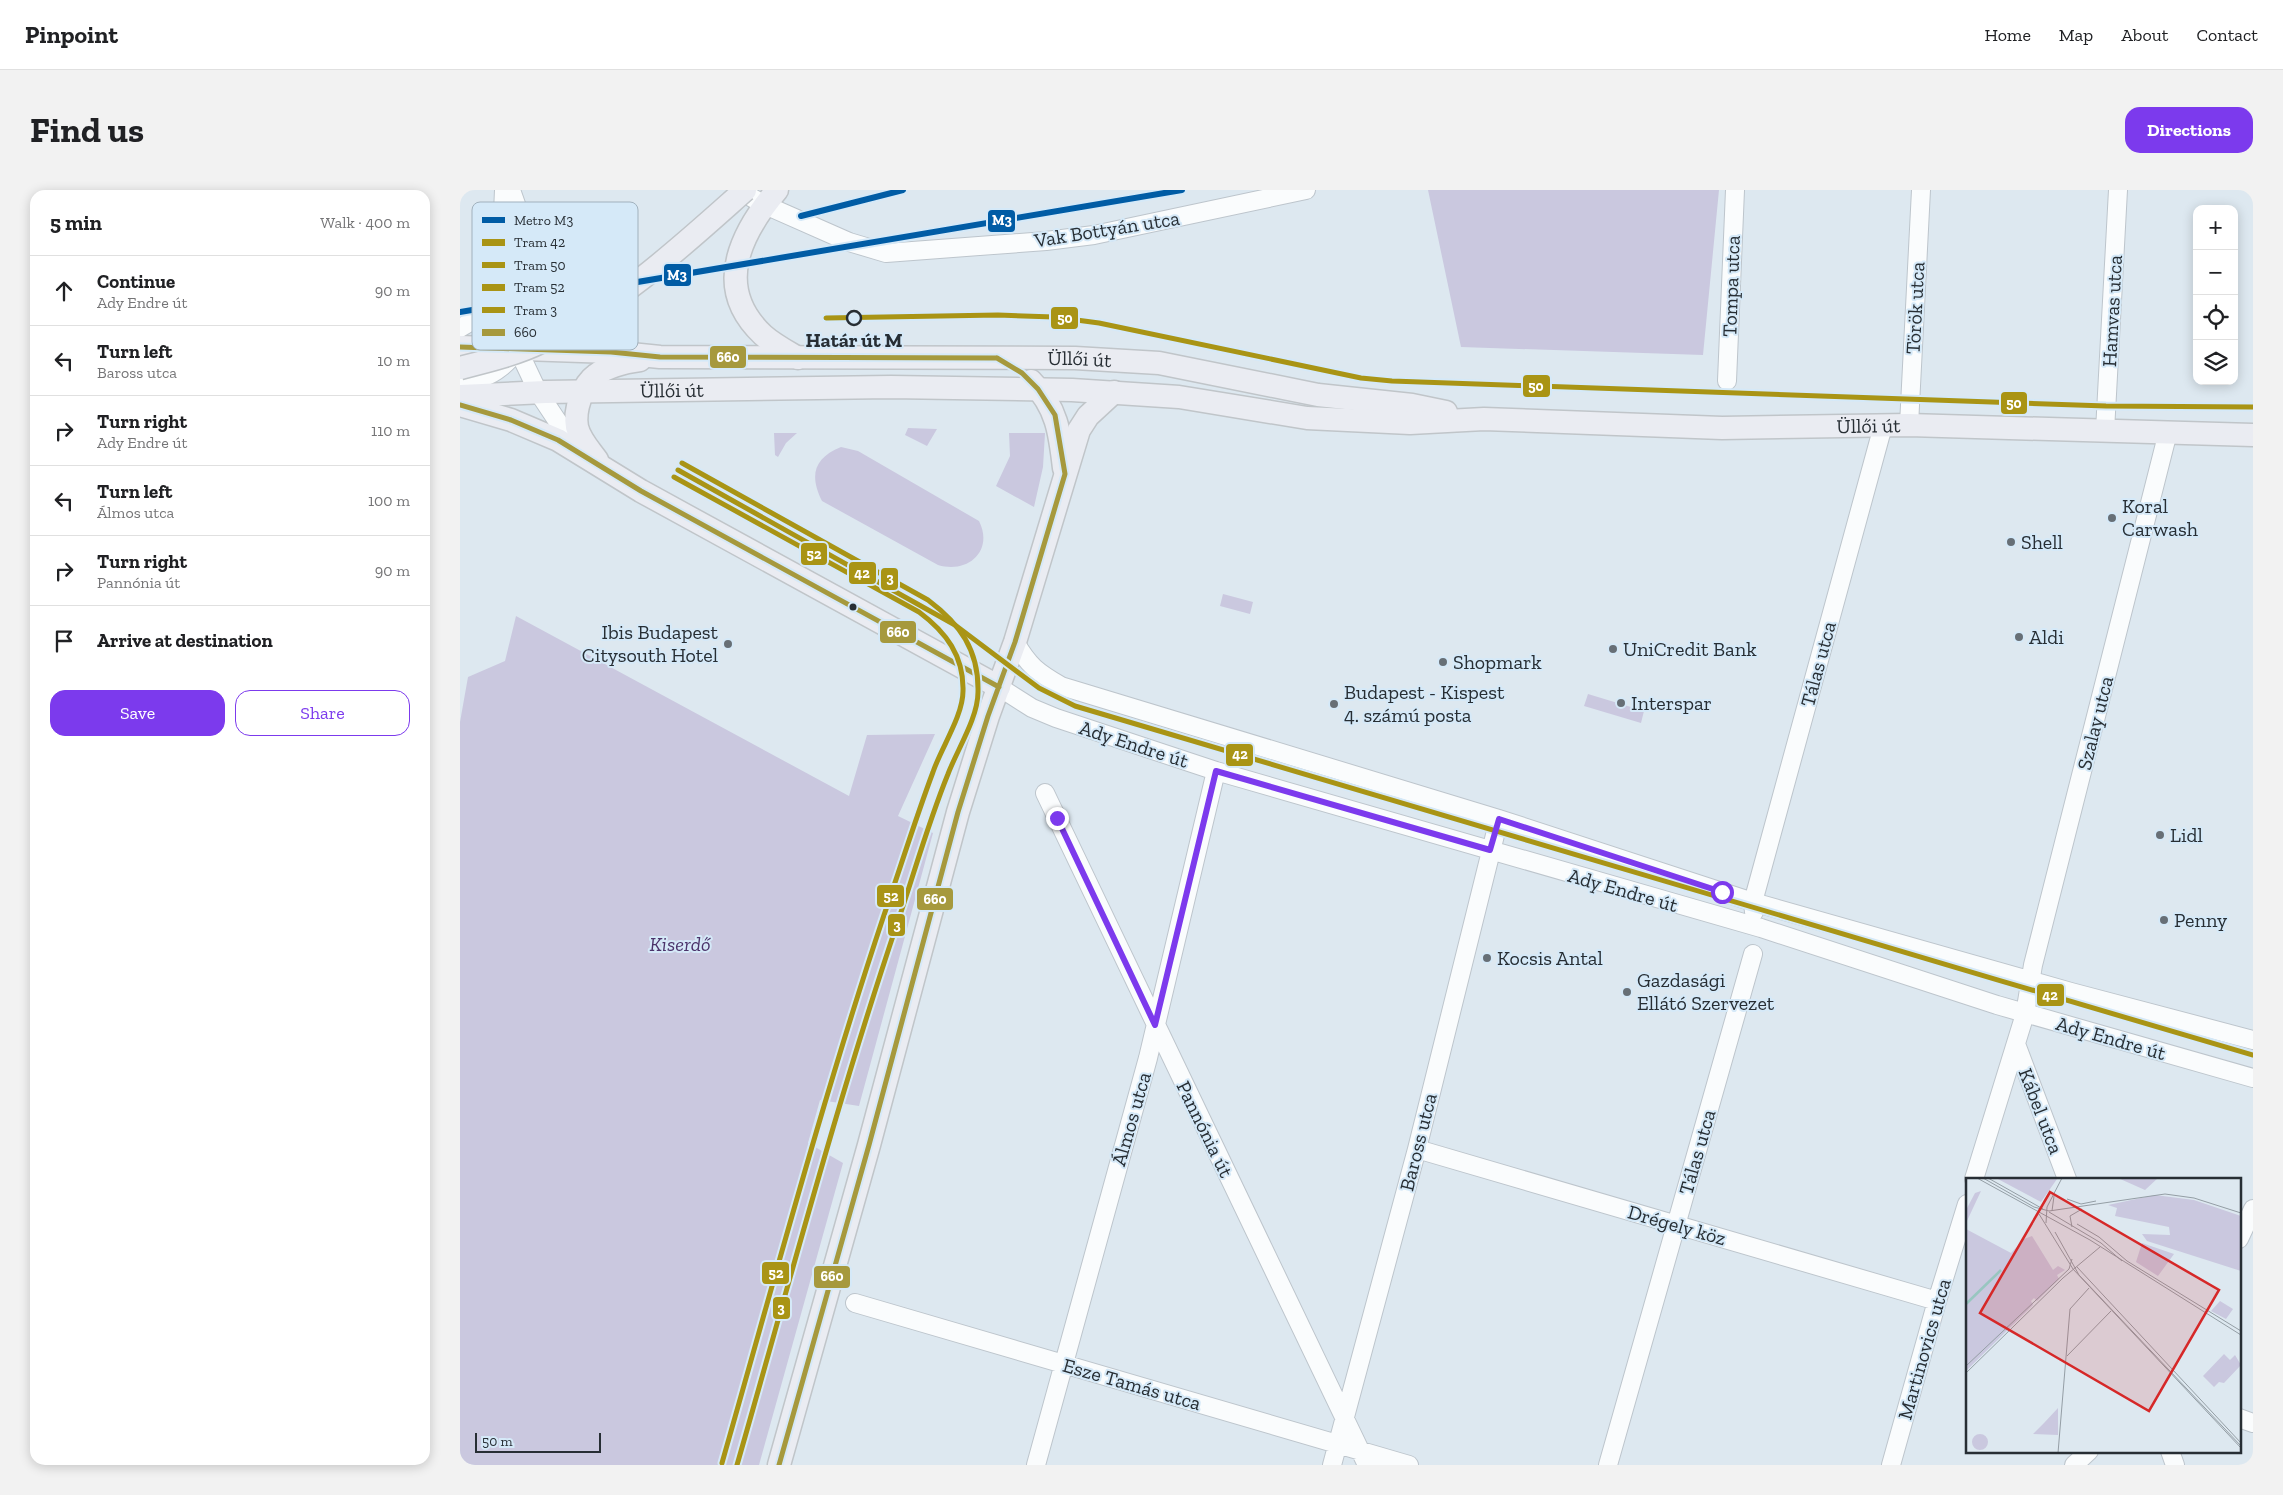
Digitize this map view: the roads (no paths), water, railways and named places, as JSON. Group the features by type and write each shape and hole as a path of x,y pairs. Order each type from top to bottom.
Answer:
{"main road":[{"path":"638,281 744,190"},
{"path":"771,197 743,242 735,273 737,292 748,317 763,335 798,358"},
{"path":"460,367 521,350"},
{"name":"Üllői út","path":"568,350 660,358 1074,358 1159,363 1318,395 1412,405 1484,419"},
{"path":"602,467 585,444 577,426 579,402 584,391 595,376 615,365 630,361 660,358"},
{"path":"997,358 1022,373 1038,389 1055,415 1065,474"},
{"name":"Üllői út","path":"460,396 584,391 891,387 1038,389 1179,397 1307,418 1410,422 1484,419 1722,428 1909,426 2253,435"},
{"path":"779,1465 869,1145 958,812 988,716 1015,642 1079,430 1088,416 1114,392"},
{"path":"460,405 511,420 558,440 641,491 999,687"}],"street":[{"path":"511,190 515,202"},
{"name":"Vak Bottyán utca","path":"738,190 771,197 849,242 886,253 1046,241 1094,235 1306,190"},
{"name":"Tompa utca","path":"1727,381 1735,190"},
{"name":"Török utca","path":"1909,426 1922,190"},
{"name":"Hamvas utca","path":"2105,431 2118,190"},
{"path":"460,328 467,325 472,320"},
{"path":"460,367 495,350"},
{"path":"460,385 498,370 509,360 508,350"},
{"path":"512,350 578,452"},
{"name":"Tálas utca","path":"1752,902 1883,426"},
{"name":"Szalay utca","path":"2026,1014 2029,980 2168,432"},
{"name":"Ady Endre út","path":"1015,642 1027,662 1061,686 1197,725 1499,819 1752,902 2029,980 2253,1040"},
{"name":"Ady Endre út","path":"999,687 1032,708 1056,718 1216,771 1761,928 1908,978 2026,1014 2253,1078"},
{"name":"Álmos utca","path":"1036,1465 1148,1058 1216,771"},
{"name":"Pannónia út","path":"1045,793 1364,1458"},
{"name":"Baross utca","path":"1332,1465 1417,1149 1499,819"},
{"path":"1730,920 1743,912 1752,902"},
{"path":"1752,902 1754,915 1761,928"},
{"name":"Tálas utca","path":"1608,1465 1753,954"},
{"path":"1974,1178 2026,1014"},
{"name":"Kábel utca","path":"2016,1044 2067,1178"},
{"name":"Drégely köz","path":"1417,1149 1937,1301"},
{"name":"Martinovics utca","path":"1891,1465 1937,1301 1966,1207"},
{"path":"2240,1236 2253,1209"},
{"name":"Esze Tamás utca","path":"855,1302 1337,1445 1364,1458 1409,1465"},
{"path":"2240,1418 2253,1423"},
{"path":"2074,1465 2088,1452"},
{"path":"2170,1452 2175,1465"}],"tram line":[{"name":"50","path":"826,318 998,315 1054,317 1099,323 1361,378 1392,381 2106,406 2253,407"},
{"name":"3","path":"682,463 928,600 949,619 965,639 975,663 978,692 975,712 934,811 854,1058 737,1465"},
{"name":"42","path":"678,470 955,625 1039,688 1075,706 2253,1055"},
{"name":"52","path":"674,477 919,612 937,628 952,646 963,678 962,701 959,711 920,808 840,1054 799,1190 722,1463"},
{"path":"681,479 807,550"}],"metro line":[{"name":"M3","path":"801,216 903,190"},
{"name":"M3","path":"638,282 1182,190"},
{"name":"M3","path":"460,312 472,310"}],"place":[{"name":"Határ út M","path":"854,318"},
{"name":"Koral Carwash","path":"2112,518"},
{"name":"Shell","path":"2011,542"},
{"name":"Aldi","path":"2019,637"},
{"name":"Ibis Budapest Citysouth Hotel","path":"728,644"},
{"name":"UniCredit Bank","path":"1613,649"},
{"name":"Shopmark","path":"1443,662"},
{"name":"Interspar","path":"1621,703"},
{"name":"Budapest - Kispest 4. számú posta","path":"1334,704"},
{"name":"Lidl","path":"2160,835"},
{"name":"Penny","path":"2164,920"},
{"name":"Kocsis Antal","path":"1487,958"},
{"name":"Gazdasági Ellátó Szervezet","path":"1627,992"}],"park label":[{"name":"Kiserdő","path":"680,944"}]}
